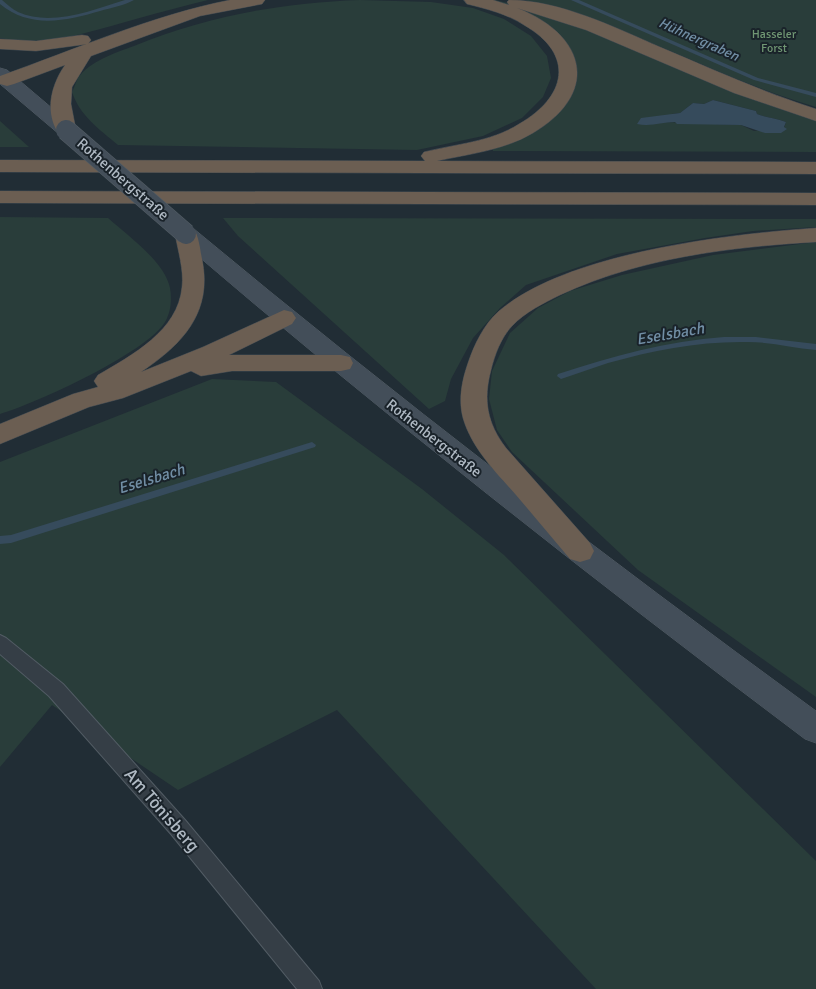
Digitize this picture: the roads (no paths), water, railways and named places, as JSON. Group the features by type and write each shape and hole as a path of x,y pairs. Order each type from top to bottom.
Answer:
{"highway":[{"path":"3,77 85,51 140,30 196,12 256,0"},
{"path":"377,167 490,143 525,130 549,114 564,95 571,74 566,57 557,42 540,26 520,16 473,0"},
{"path":"506,0 580,20 760,97 816,115"},
{"path":"0,44 17,46 60,43 140,30"},
{"path":"66,130 59,105 59,92 64,81 85,51"},
{"path":"0,166 816,168"},
{"path":"0,197 816,199"},
{"path":"82,400 106,381 153,351 184,317 190,305 194,286 186,234"},
{"path":"580,551 503,461 482,431 476,415 474,394 481,360 491,339 507,317 530,300 557,287 623,265 709,246 816,235"},
{"path":"0,436 82,400 114,392 212,353 284,318"},
{"path":"144,380 207,366 232,363 340,363"}],"main road":[{"name":"Rothenbergstraße","path":"3,77 284,318 407,418 816,729"}],"lane":[{"name":"Am Tönisberg","path":"0,643 56,690 178,827 311,989"}],"water":[{"path":"713,100 756,111 757,114 786,122 784,127 787,129 781,133 765,133 741,125 677,124 675,122 647,125 637,124 641,118 680,113 693,103 704,104"}],"waterway":[{"name":"Hühnergraben","path":"0,1 16,13 43,19 74,16 131,0"},
{"name":"Hühnergraben","path":"574,0 756,79 816,95"},
{"name":"Eselsbach","path":"561,376 653,349 700,341 756,339 816,347"},
{"name":"Eselsbach","path":"0,540 11,539 312,445"}],"park label":[{"name":"Hasseler Forst","path":"774,41"}]}
